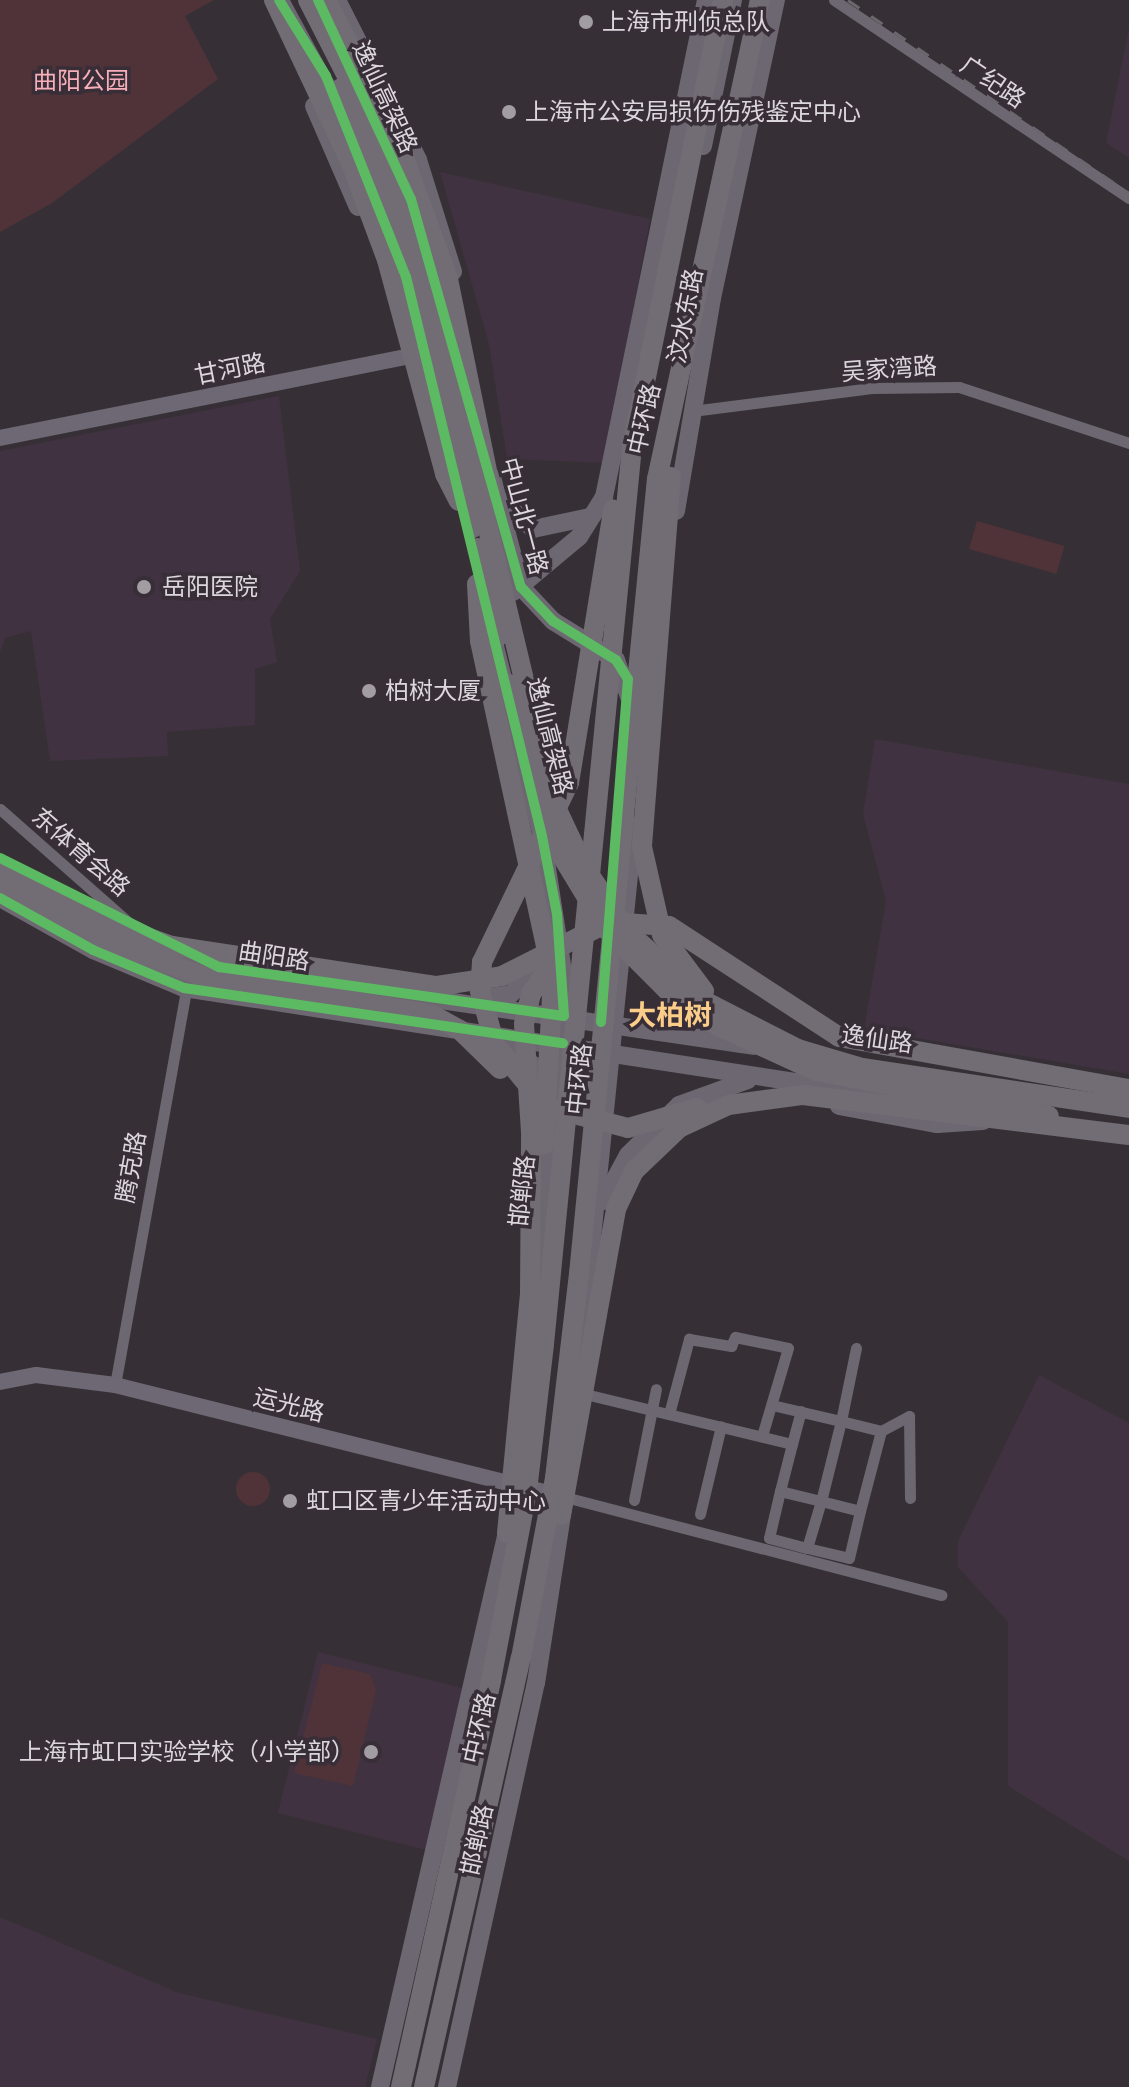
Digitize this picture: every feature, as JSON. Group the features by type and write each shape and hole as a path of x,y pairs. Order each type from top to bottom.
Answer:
{"highway":[{"path":"274,0 351,163 387,260 445,474 475,538 480,641 554,1000 530,1293 491,1680"},
{"name":"逸仙高架路","path":"292,0 341,88 406,256 526,753 557,848 606,929 652,978 718,1026 816,1071 1129,1134"},
{"name":"逸仙高架路","path":"308,0 376,133 427,274 553,801 584,867 648,954 726,1014 798,1049 862,1068 1129,1108"},
{"path":"326,0 395,133 448,279 472,375 512,624"},
{"name":"中环路","path":"401,2087 491,1680 527,1491 613,597 649,351 723,0"},
{"name":"中环路","path":"424,2087 521,1658 555,1478 657,479 775,2"},
{"path":"541,1101 495,1045 480,991 482,962 569,783 594,597 649,351"},
{"path":"677,394 644,873 669,947 726,1014"},
{"path":"0,868 115,928 172,946 437,986 502,976 589,930 630,920 678,930 799,1016 852,1041 1129,1089"},
{"path":"0,884 98,939 198,976 431,1014 541,1101 591,1124 628,1128 763,1097 819,1096 1129,1134"},
{"path":"530,1293 534,1191 524,1024 543,973 589,930"},
{"path":"521,1658 582,1426 623,1192 646,1157 679,1128 763,1097"}],"main road":[{"path":"274,0 415,356 431,384 481,593 493,613 522,769 542,836 557,914 590,1021"},
{"path":"318,0 411,199 463,342"},
{"path":"337,0 418,160 442,223 463,342"},
{"name":"汶水东路","path":"597,512 706,0"},
{"name":"汶水东路","path":"493,613 597,512 639,445 733,0"},
{"name":"汶水东路","path":"590,1021 631,867 640,769 639,692 644,564 650,512 752,0"},
{"name":"汶水东路","path":"639,692 775,2"},
{"path":"666,196 700,160"},
{"name":"中山北一路","path":"463,342 466,377 521,587 553,621 613,673 626,733"},
{"path":"496,491 533,529 572,527 597,512"},
{"path":"521,587 512,624 580,907 590,1021 588,1048"},
{"path":"493,613 512,624"},
{"name":"中山北一路","path":"553,621 616,660 639,692 626,733 590,1021"},
{"path":"386,993 499,998 525,984 543,945 519,822 522,769"},
{"path":"528,867 533,810"},
{"path":"562,823 559,868 590,1021 588,1048"},
{"path":"542,836 559,868"},
{"name":"曲阳路","path":"0,858 201,961 386,993 590,1021"},
{"path":"631,867 641,930 710,1040"},
{"name":"曲阳路","path":"0,898 93,950 184,988 468,1027 588,1048"},
{"path":"590,1021 641,930"},
{"path":"667,974 725,1023 779,1050"},
{"name":"逸仙路","path":"590,1021 1129,1098"},
{"path":"468,1027 533,1065 554,1122"},
{"path":"588,1048 784,1079 835,1105 923,1122 1013,1116 1129,1134"},
{"name":"邯郸路","path":"517,1488 554,1122 588,1048"},
{"name":"邯郸路","path":"447,2087 536,1683 565,1497 595,1221 588,1048"},
{"name":"邯郸路","path":"380,2087 531,1427 588,1048"},
{"name":"邯郸路","path":"573,1421 563,1373 588,1048"},
{"path":"595,1221 628,1155 679,1105 725,1083 784,1079"},
{"path":"541,1252 552,1281"},
{"path":"531,1427 535,1460 550,1467 562,1458 573,1421"},
{"path":"536,1683 526,1604 544,1494"}],"street":[{"name":"广纪路","path":"834,0 1129,198"},
{"name":"甘河路","path":"0,438 415,356 463,342"},
{"name":"吴家湾路","path":"692,411 872,388 959,387 1129,443"},
{"name":"东体育会路","path":"0,809 134,927"},
{"name":"腾克路","path":"115,1385 184,988 201,961"},
{"path":"669,1414 689,1339 731,1346 735,1337 788,1348 762,1436"},
{"path":"807,1548 841,1421 856,1348"},
{"name":"运光路","path":"0,1382 45,1376 115,1385 517,1488 565,1497"},
{"path":"634,1500 656,1389"},
{"path":"576,1392 792,1444"},
{"path":"772,1405 881,1431 909,1416 910,1498"},
{"path":"801,1411 769,1538 807,1548 849,1558 881,1431"},
{"path":"700,1514 721,1426"},
{"path":"780,1491 860,1511"},
{"path":"565,1497 941,1595"}],"shaded area":[{"path":"1129,28 1129,158 1106,143"},
{"path":"440,172 650,219 605,463 507,459 489,344"},
{"name":"岳阳医院","path":"279,396 300,571 270,619 277,662 255,669 255,725 167,732 168,756 50,761 31,631 5,638 0,652 0,451"},
{"path":"875,739 1129,784 1129,1074 864,1029 886,901 863,814"},
{"path":"1039,1375 1129,1423 1129,1861 1008,1786 1008,1622 958,1567 958,1541"},
{"name":"上海市虹口实验学校（小学部）","path":"318,1652 466,1689 426,1850 278,1813"},
{"path":"0,1917 179,1993 377,2039 365,2087 0,2087"}],"green space":[{"name":"曲阳公园","path":"0,0 214,0 185,16 218,79 52,203 0,232"},
{"path":"977,521 1064,546 1056,574 969,549"},
{"path":"253,1472 265,1477 270,1489 265,1501 253,1506 241,1501 236,1489 241,1477"},
{"path":"322,1663 370,1674 376,1690 353,1786 294,1773"}],"railway":[{"path":"848,0 1129,193"}],"cycle path":[{"path":"0,858 219,967 564,1016 557,914 542,836 406,277 326,76 279,0"},
{"path":"318,0 411,199 521,587 553,621 616,660 628,679 601,1022"},
{"path":"0,898 93,950 184,988 563,1043"}],"place":[{"name":"上海市刑侦总队","path":"586,22"},
{"name":"上海市公安局损伤伤残鉴定中心","path":"509,112"},
{"name":"岳阳医院","path":"144,587"},
{"name":"柏树大厦","path":"369,691"},
{"name":"虹口区青少年活动中心","path":"290,1501"},
{"name":"上海市虹口实验学校（小学部）","path":"371,1752"}],"district":[{"name":"大柏树","path":"670,1015"}]}
